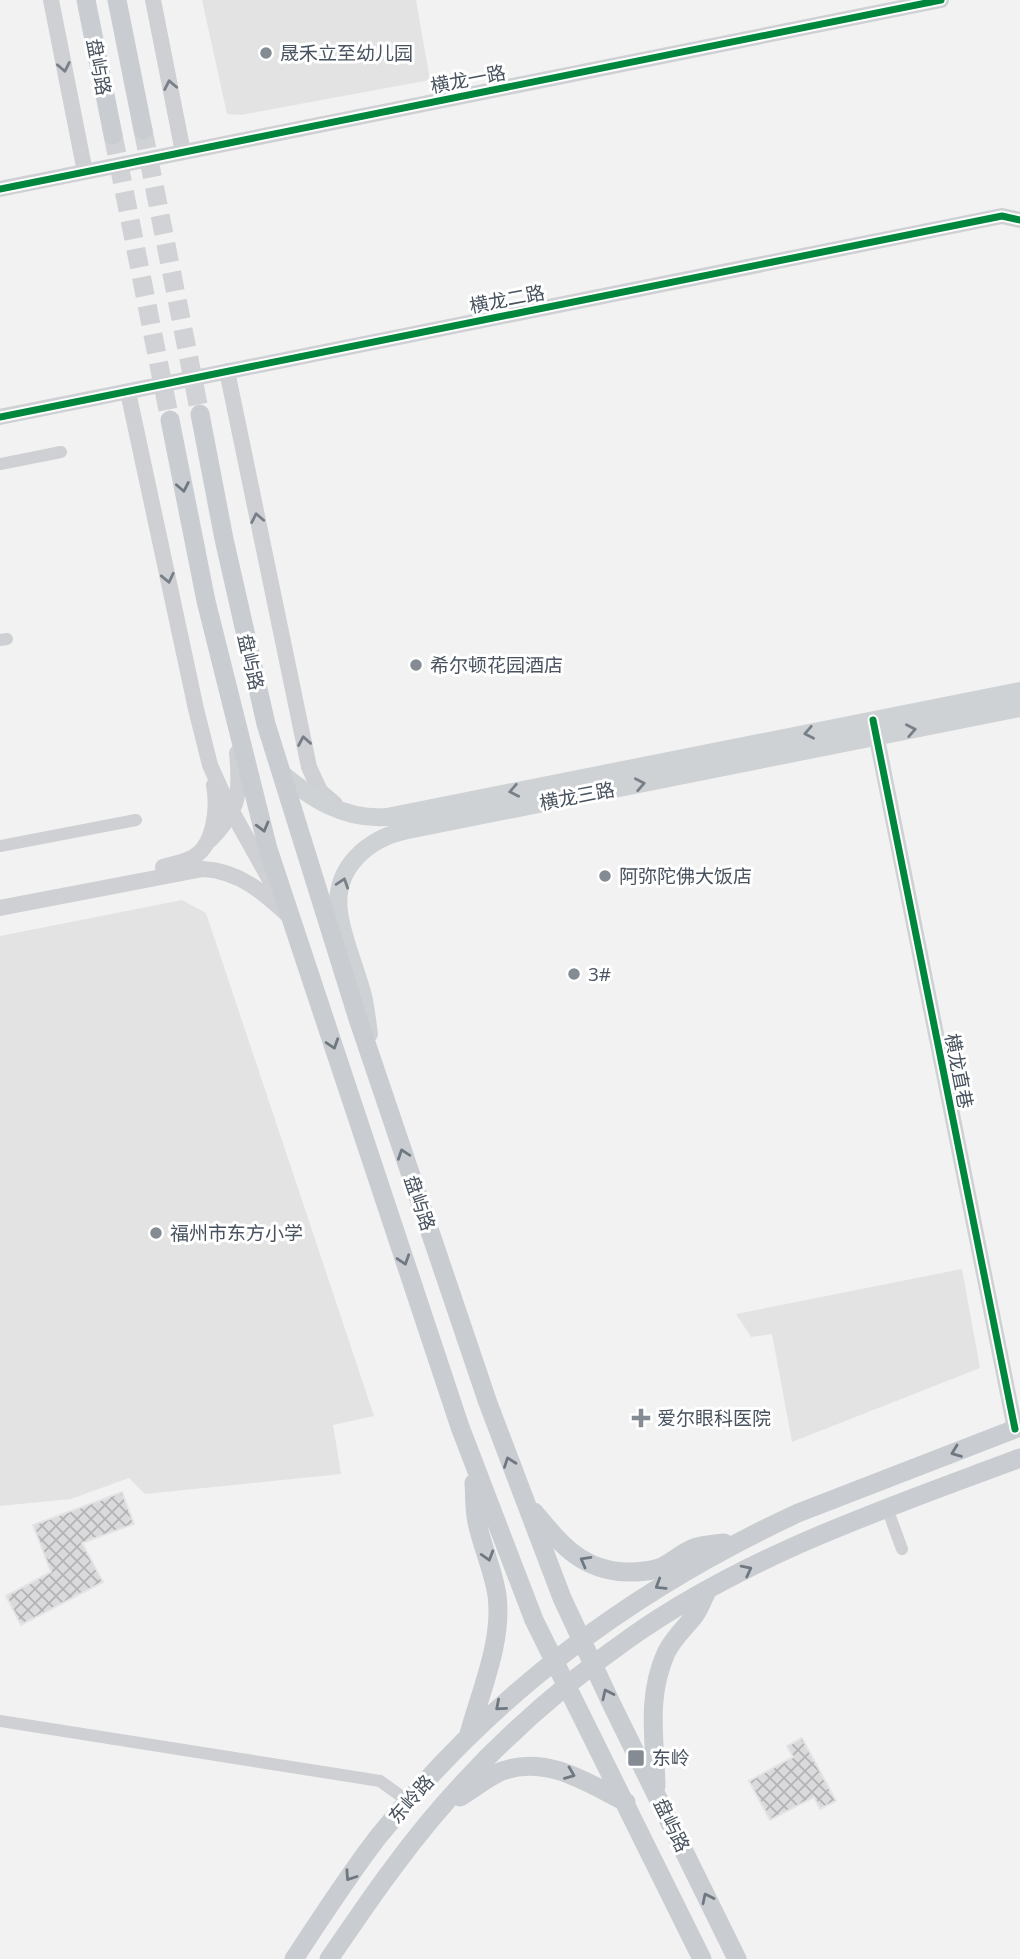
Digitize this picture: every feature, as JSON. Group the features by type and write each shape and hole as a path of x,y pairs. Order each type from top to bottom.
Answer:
{"main road":[{"name":"盘屿路","path":"86,0 113,135"},
{"name":"盘屿路","path":"117,0 143,130"},
{"name":"盘屿路","path":"200,414 244,634 266,724 374,1068 523,1499 562,1598 737,1959"},
{"name":"盘屿路","path":"170,420 206,601 268,849 473,1465 553,1662 626,1802 702,1959"},
{"name":"横龙三路","path":"374,1068 363,998 342,926 338,900 346,873 357,856 368,846 393,833 874,728 1020,691"},
{"name":"横龙三路","path":"281,773 315,800 351,815 375,818 874,728 1020,708"},
{"path":"523,1499 578,1559 597,1568 618,1572 642,1572 658,1568 695,1548 742,1540 798,1513 1017,1428"},
{"name":"东岭路","path":"329,1959 393,1868 441,1808 512,1734 632,1636 707,1591 783,1552 887,1508 1020,1458"},
{"path":"468,1735 487,1671 497,1620 497,1597 477,1521 473,1465"},
{"name":"东岭路","path":"294,1959 361,1860 408,1801 492,1712 582,1640 669,1579 742,1540"},
{"path":"656,1794 652,1702 657,1676 666,1652 678,1633 696,1614 707,1591"},
{"path":"441,1808 501,1772 521,1767 549,1767 573,1774 626,1802"}],"street":[{"path":"51,0 85,172"},
{"path":"153,0 183,152"},
{"name":"横龙一路","path":"0,189 941,0"},
{"name":"横龙二路","path":"0,417 1002,216 1020,220"},
{"path":"227,371 309,767 320,791 351,815"},
{"path":"128,391 210,765 216,806 210,835 204,847"},
{"path":"0,464 61,452"},
{"path":"0,898 176,863 196,855 233,813 239,787 233,716"},
{"name":"横龙直巷","path":"874,728 1017,1428"},
{"path":"210,765 233,813 291,917"},
{"path":"0,846 136,820"},
{"path":"0,908 203,869 226,872 248,882 291,917"},
{"path":"887,1508 902,1549"},
{"path":"0,1721 380,1781 408,1801"}],"shaded area":[{"path":"202,0 416,0 430,80 241,115 227,114"},
{"name":"福州市东方小学","path":"182,900 206,913 374,1416 333,1425 341,1474 145,1494 129,1478 71,1499 0,1506 0,936"},
{"path":"962,1269 980,1368 792,1442 772,1334 751,1337 736,1314"}],"building":[{"path":"122,1492 134,1524 82,1543 103,1582 21,1625 6,1596 51,1572 33,1525"},
{"path":"802,1738 836,1801 820,1809 814,1797 770,1820 749,1781 793,1757 787,1746"}],"tunnel":[{"path":"143,130 200,414"},
{"path":"113,135 170,420"}],"cycle path":[{"path":"0,189 941,0"},
{"path":"0,417 1002,216 1020,220"},
{"path":"873,720 1015,1429"}],"place":[{"name":"晟禾立至幼儿园","path":"266,53"},
{"name":"希尔顿花园酒店","path":"416,665"},
{"name":"阿弥陀佛大饭店","path":"605,876"},
{"name":"3#","path":"574,974"},
{"name":"福州市东方小学","path":"156,1233"},
{"name":"爱尔眼科医院","path":"641,1418"},
{"name":"东岭","path":"636,1758"}]}
